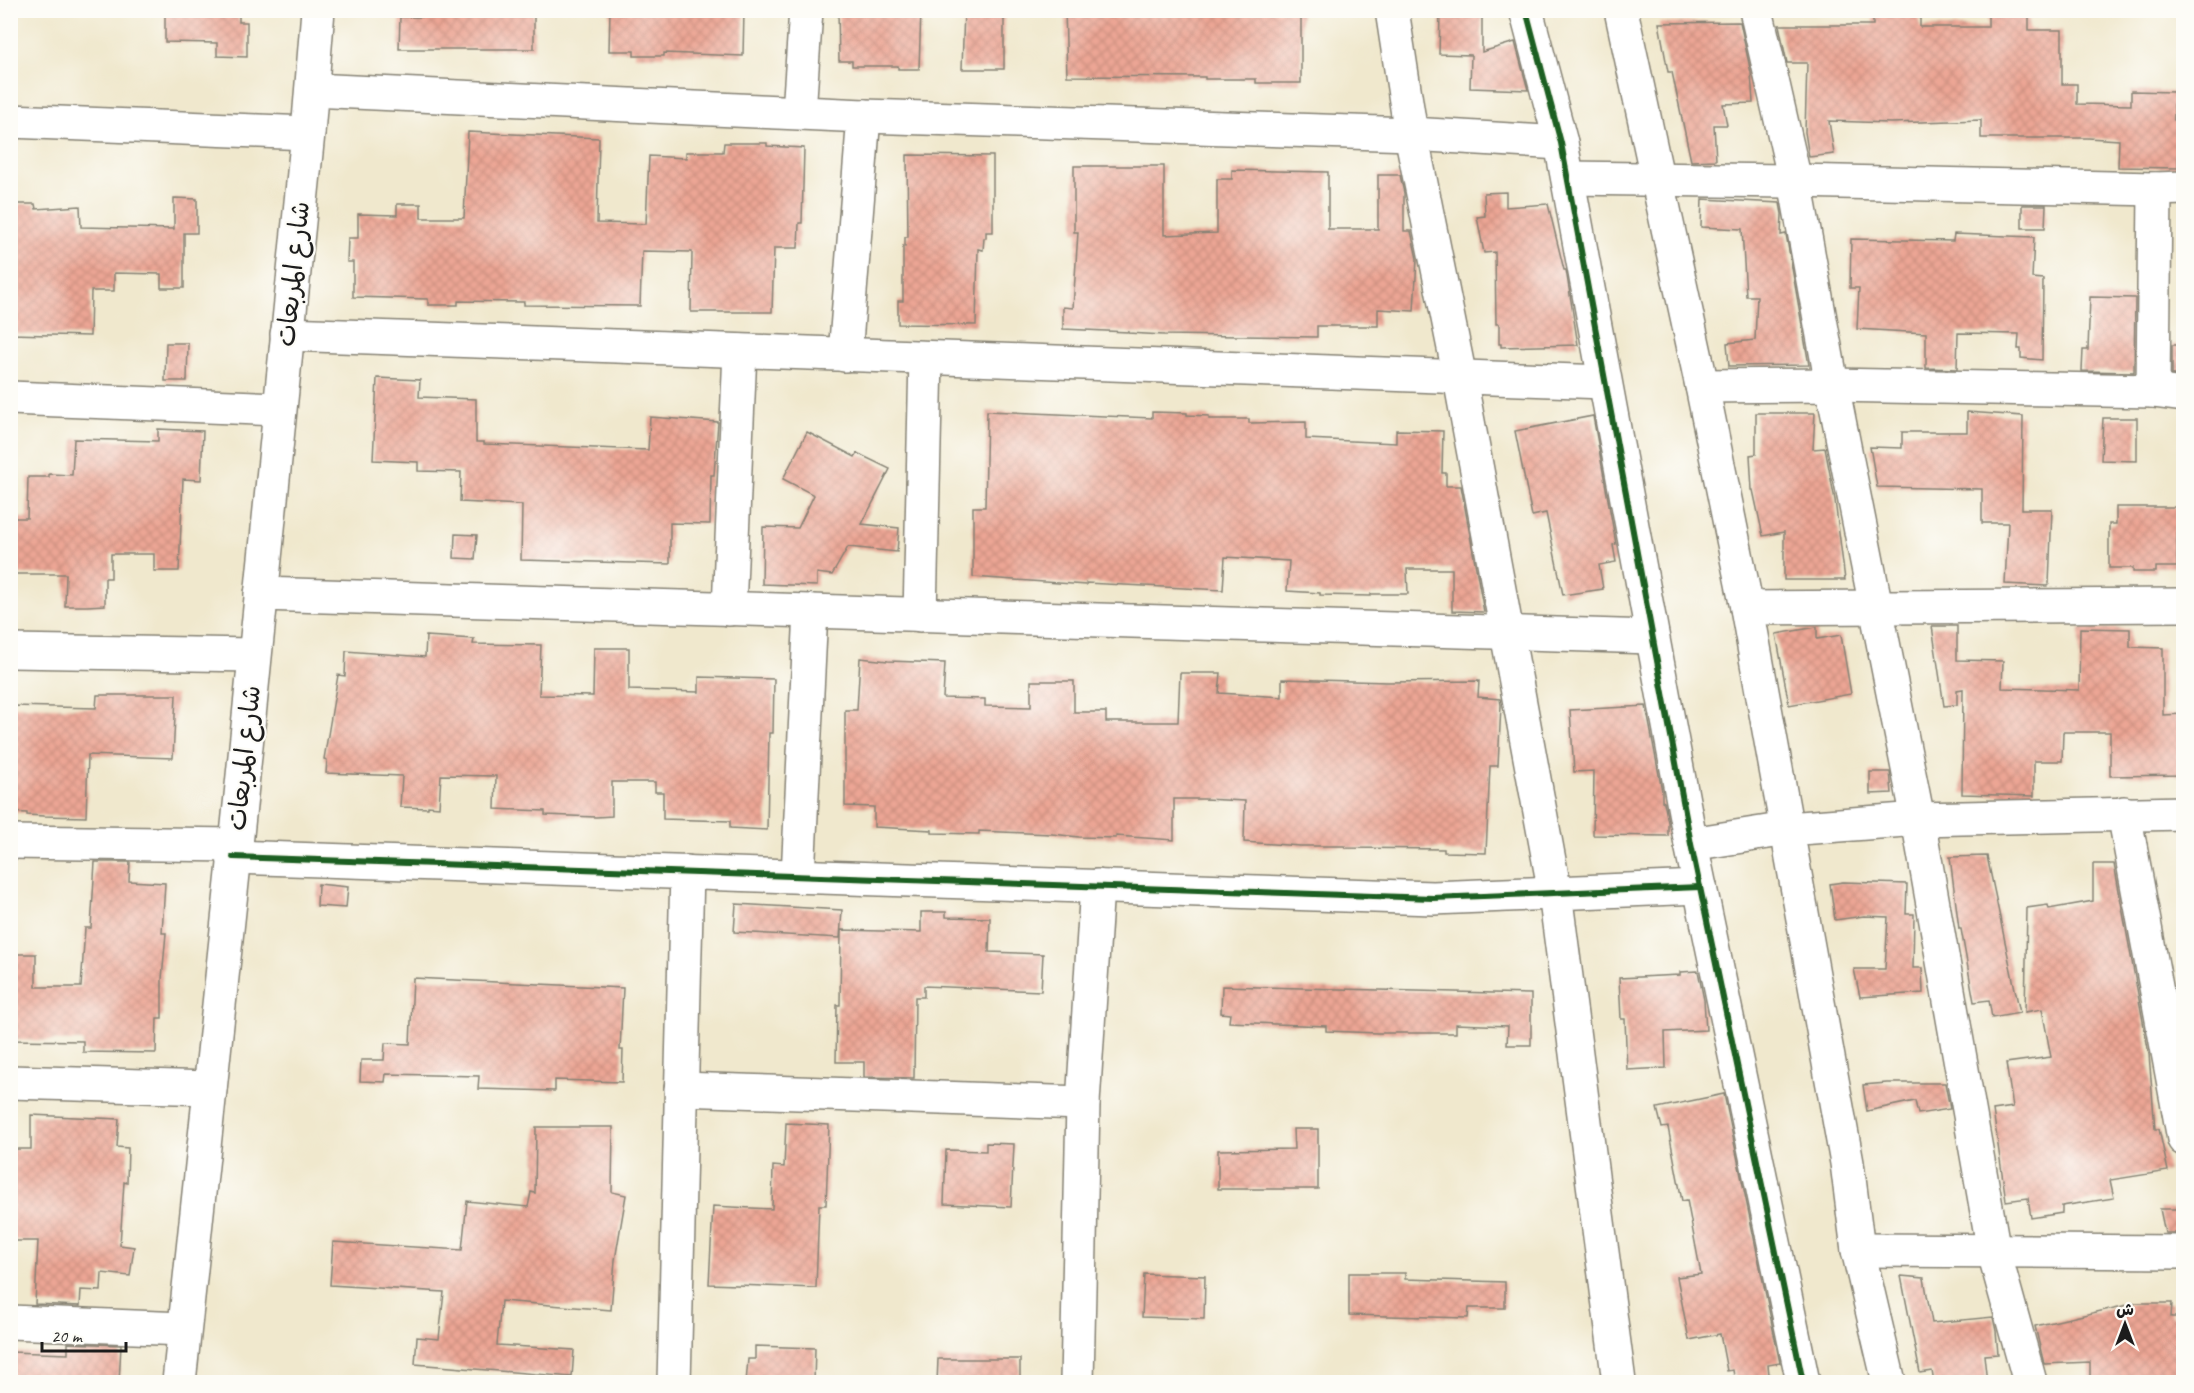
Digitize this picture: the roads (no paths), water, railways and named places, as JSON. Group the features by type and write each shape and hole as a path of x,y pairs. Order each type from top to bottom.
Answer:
{"street":[{"name":"شارع المربعات","path":"179,1383 308,132 318,10"},
{"path":"799,112 806,10"},
{"path":"1392,10 1411,134 1460,378 1554,893 1619,1383"},
{"path":"1526,10 1561,143 1691,844 1803,1383"},
{"path":"1621,10 1747,608 1847,1163 1858,1250 1889,1383"},
{"path":"1756,10 1795,181 1832,385 1918,819 1994,1252 2030,1383"},
{"path":"312,90 864,116 1411,134 1561,143"},
{"path":"845,355 864,116"},
{"path":"10,121 308,132"},
{"path":"1568,178 2169,189 2168,393 1832,385 1702,386"},
{"path":"287,334 1604,382"},
{"path":"729,609 740,351"},
{"path":"920,615 926,358"},
{"path":"10,398 279,409"},
{"path":"261,594 1652,638"},
{"path":"1747,608 1875,605 2184,605"},
{"path":"798,876 811,611"},
{"path":"10,651 254,655"},
{"path":"2124,813 2176,1046 2184,1139"},
{"path":"1691,844 1787,829 1918,819 2184,813"},
{"path":"10,842 687,872 1433,898 1700,887"},
{"path":"674,1383 687,872"},
{"path":"1077,1383 1083,1103 1097,886"},
{"path":"10,1082 210,1088"},
{"path":"681,1089 1083,1103"},
{"path":"1858,1250 2184,1252"},
{"path":"10,1322 184,1329"}]}
